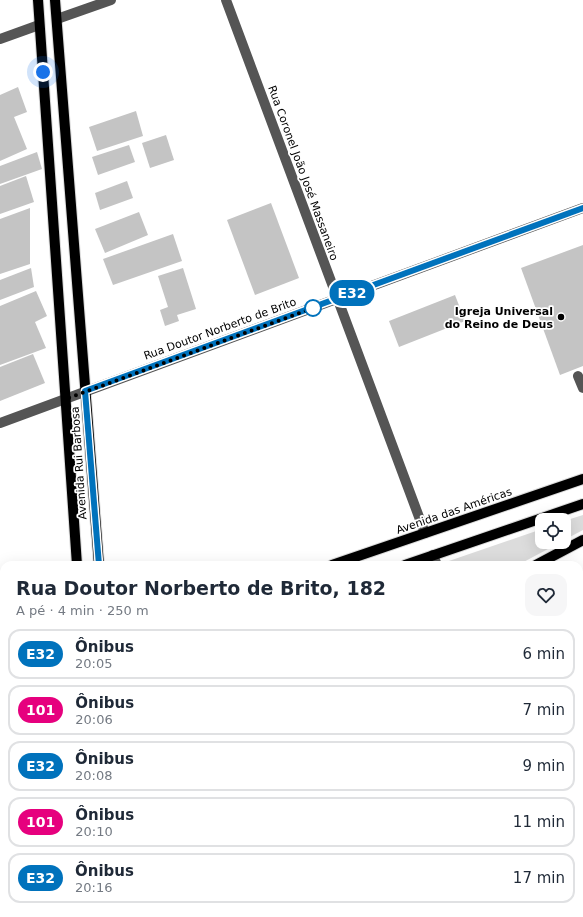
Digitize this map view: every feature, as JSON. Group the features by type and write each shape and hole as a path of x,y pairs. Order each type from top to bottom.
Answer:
{"main road":[{"name":"Avenida Rui Barbosa","path":"38,0 77,561"},
{"name":"Avenida Rui Barbosa","path":"55,0 99,561"},
{"name":"Avenida das Américas","path":"344,561 583,480"},
{"path":"435,560 583,504"},
{"path":"544,561 583,540"}],"street":[{"path":"56,19 111,0"},
{"name":"Rua Coronel João José Massaneiro","path":"226,0 425,533"},
{"path":"0,39 39,25"},
{"name":"Rua Doutor Norberto de Brito","path":"0,423 583,208"},
{"path":"578,376 583,388"}],"shaded area":[{"path":"583,515 583,530 571,536 571,519"},
{"path":"535,531 535,549 548,549 525,561 449,561"}],"building":[{"path":"18,87 27,112 14,117 27,149 0,161 0,95"},
{"path":"136,111 143,136 97,151 89,127"},
{"path":"166,135 174,160 150,168 142,143"},
{"path":"129,145 135,162 98,175 92,157"},
{"path":"37,152 42,169 0,184 0,166"},
{"path":"26,176 34,202 0,214 0,186"},
{"path":"127,181 133,198 100,210 95,193"},
{"path":"271,203 299,278 255,295 227,220"},
{"path":"30,208 30,264 0,274 0,219"},
{"path":"139,212 148,235 105,253 95,229"},
{"path":"173,234 182,261 113,285 103,259"},
{"name":"Igreja Universal do Reino de Deus","path":"583,245 583,366 560,375 521,268"},
{"path":"31,268 34,287 0,300 0,280"},
{"path":"183,268 196,309 177,315 179,321 165,326 160,310 168,307 158,276"},
{"path":"36,291 47,316 35,322 46,348 0,365 0,306"},
{"path":"455,295 465,321 399,347 389,321"},
{"path":"33,354 45,383 0,401 0,367"}],"bus line":[{"name":"E32","path":"99,561 85,391 583,208"}],"place":[{"name":"Igreja Universal do Reino de Deus","path":"561,317"}],"route":[{"path":"43,72 66,399 313,308"}]}
